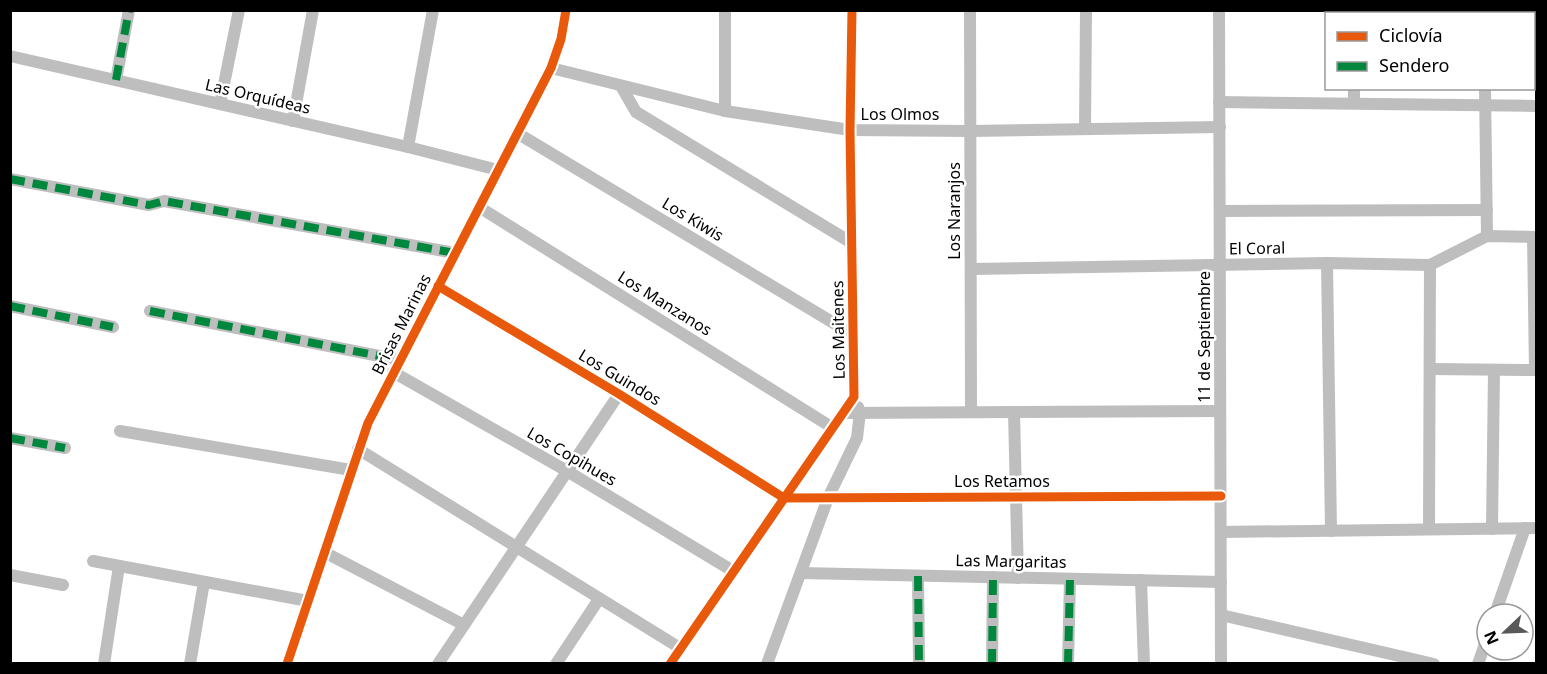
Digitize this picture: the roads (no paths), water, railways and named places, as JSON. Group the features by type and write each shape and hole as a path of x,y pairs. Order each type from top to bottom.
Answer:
{"street":[{"path":"116,80 129,10"},
{"path":"220,104 239,10"},
{"path":"293,121 313,10"},
{"path":"408,147 433,10"},
{"name":"Brisas Marinas","path":"287,663 368,423 551,68 561,39 566,10"},
{"path":"724,111 725,10"},
{"name":"Los Maitenes","path":"670,663 854,398 850,130 852,10"},
{"name":"Los Naranjos","path":"970,10 971,412"},
{"path":"1085,129 1086,10"},
{"name":"11 de Septiembre","path":"1219,10 1221,663"},
{"name":"Las Orquídeas","path":"10,56 408,147 498,171"},
{"name":"Los Olmos","path":"551,68 724,111 850,130 1220,128"},
{"path":"621,86 636,112 852,243"},
{"path":"1353,90 1354,104"},
{"path":"1485,90 1487,236"},
{"path":"1219,102 1536,106"},
{"name":"Los Kiwis","path":"518,133 852,334"},
{"path":"10,179 149,205 164,201 455,253"},
{"name":"Los Manzanos","path":"479,207 833,428"},
{"path":"1220,211 1487,210"},
{"name":"El Coral","path":"970,269 1327,263 1430,266 1487,236 1535,237"},
{"path":"1430,369 1536,370 1535,237"},
{"path":"1327,263 1331,531"},
{"path":"1429,529 1430,266"},
{"name":"Los Guindos","path":"438,286 619,394 784,498"},
{"path":"10,306 113,327"},
{"path":"150,311 400,360"},
{"path":"1492,529 1494,370"},
{"name":"Los Copihues","path":"393,372 567,471 733,571"},
{"path":"438,663 619,394"},
{"path":"767,663 828,498 857,438 860,412 854,398"},
{"path":"843,413 1220,411"},
{"path":"1014,412 1018,578"},
{"path":"120,431 351,470"},
{"path":"10,438 65,448"},
{"path":"358,449 680,648"},
{"name":"Los Retamos","path":"784,498 1221,495"},
{"path":"1221,532 1531,528 1500,602"},
{"path":"324,552 464,625"},
{"path":"93,561 308,601"},
{"path":"104,663 119,566"},
{"name":"Las Margaritas","path":"801,573 1221,582"},
{"path":"10,575 63,585"},
{"path":"918,576 920,663"},
{"path":"992,663 993,577"},
{"path":"1068,663 1070,579"},
{"path":"1141,580 1144,663"},
{"path":"190,663 204,582"},
{"path":"556,663 599,599"},
{"path":"1221,615 1434,663"}]}
